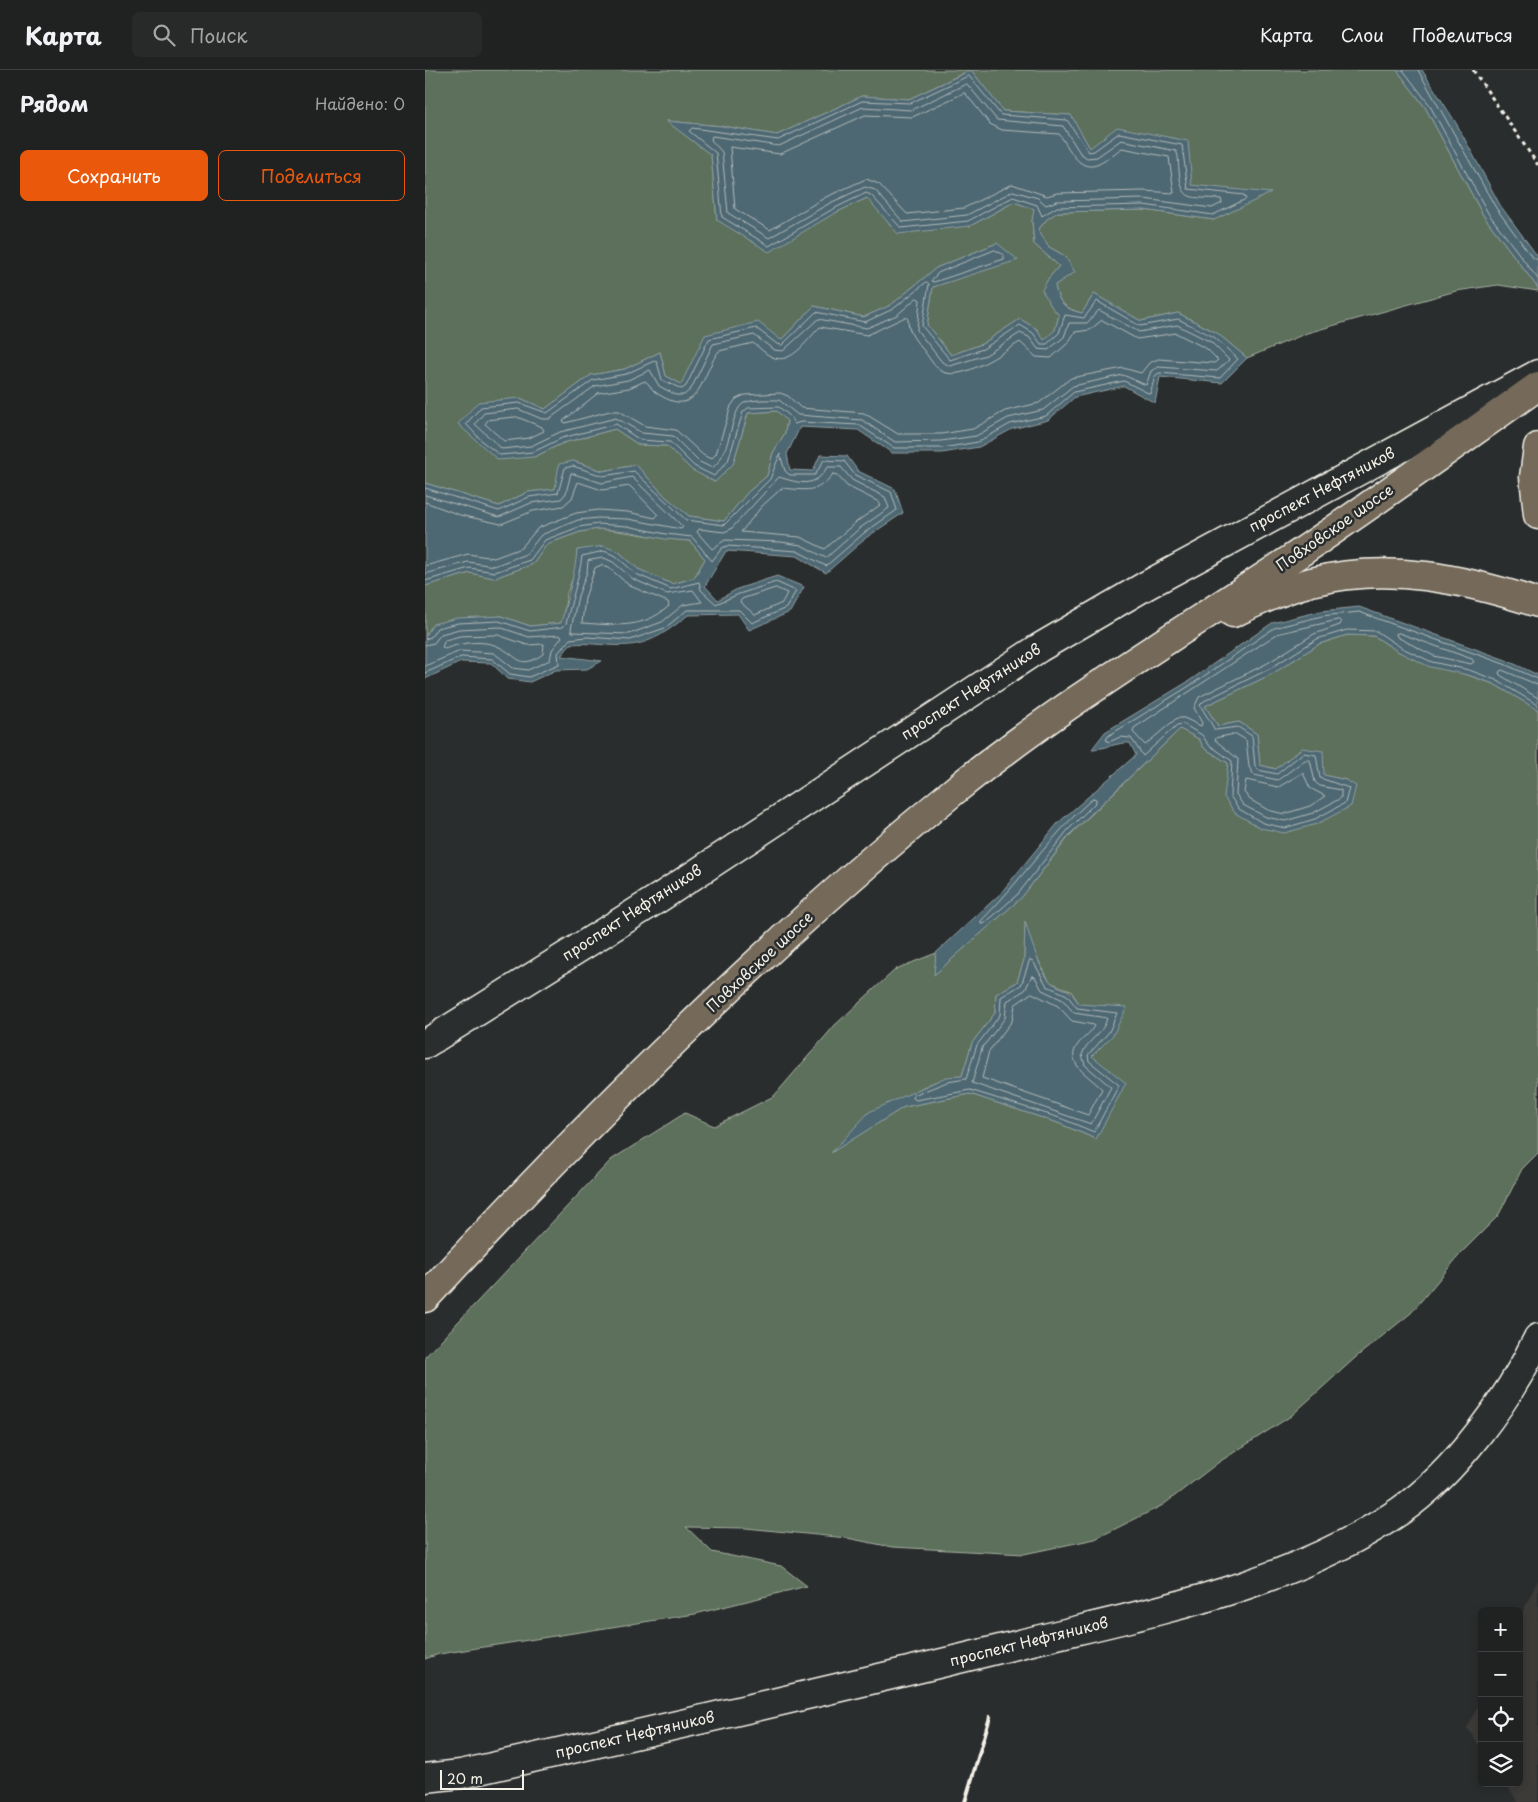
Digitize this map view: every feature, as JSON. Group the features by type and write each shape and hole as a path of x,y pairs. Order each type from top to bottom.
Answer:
{"main road":[{"name":"проспект Нефтяников","path":"425,1044 659,898 1039,648 1156,580 1538,374"},
{"name":"Повховское шоссе","path":"425,1298 632,1083 778,945 956,789 1129,666 1292,558 1538,386"},
{"path":"1538,447 1535,477 1538,515"},
{"name":"Повховское шоссе","path":"1129,666 1229,614 1271,596 1336,577 1370,572 1435,576 1476,584 1538,602"},
{"name":"проспект Нефтяников","path":"425,1778 461,1774 817,1695 1196,1600 1297,1567 1349,1542 1402,1510 1443,1474 1489,1419 1524,1368 1538,1338"}],"path":[{"path":"1473,70 1538,165"}],"shaded area":[{"path":"1538,1580 1538,1802 1518,1802 1508,1787 1523,1787 1523,1611"},
{"path":"1478,1705 1478,1744 1467,1728"}],"green space":[{"path":"425,70 970,70 909,99 862,96 777,135 722,126 667,121 711,155 717,220 835,213 867,198 970,226 1014,202 1035,209 1032,221 1034,244 1059,266 1048,279 1051,306 1059,315 1055,330 1044,341 1037,329 1020,319 982,344 951,355 927,325 933,287 970,274 997,243 936,268 891,305 864,317 814,306 780,341 681,384 666,376 660,352 625,369 591,375 545,409 520,398 534,457 563,443 615,429 639,445 667,446 692,470 733,464 748,413 777,411 787,420 785,433 773,453 767,476 748,492 724,521 689,516 666,497 636,465 603,471 573,461 556,489 528,492 499,506 425,483"},
{"path":"971,70 1397,70 1425,107 1483,215 1538,288 1538,291 1498,285 1456,291 1307,333 1247,358 1217,333 1178,313 1141,321 1094,294 1082,313 1076,311 1063,304 1058,296 1055,285 1074,272 1065,256 1049,247 1038,230 1047,219 1057,212 1144,210 1214,220 1191,185 1090,148 1070,115 1003,111"},
{"path":"598,529 690,541 705,559 694,578 672,584 638,569 619,552 577,550 576,570 567,593 562,623 530,626 501,616 433,624 425,637 425,586 470,573 494,578 533,564 547,544 580,532"},
{"path":"1347,635 1374,636 1399,652 1494,684 1538,710 1538,1153 1522,1169 1498,1216 1462,1252 1411,1313 1355,1358 1291,1416 1219,1462 1163,1505 1095,1539 1024,1554 892,1547 847,1538 746,1528 686,1527 712,1552 781,1566 807,1586 695,1614 439,1654 425,1659 425,1357 611,1160 685,1113 714,1126 774,1096 835,1025 896,969 936,953 935,974 1022,897 1070,835 1180,729 1199,739 1204,748 1228,763 1346,780 1323,775 1302,748 1276,769 1260,765 1257,734 1239,722 1218,726 1205,706 1272,674 1319,644","holes":["1025,923 1034,952 1050,982 1071,991 1079,1004 1113,1035 1092,1056 1096,1139 1058,1123 970,1094 904,1107 833,1151 911,1093 945,1079 962,1076 972,1043 995,1013 996,994 1017,982 1024,960"]}],"water":[{"path":"971,70 1003,111 1071,115 1090,148 1117,127 1188,141 1192,185 1271,193 1214,220 1144,210 1058,212 1047,219 1038,230 1049,247 1065,256 1075,272 1055,285 1060,301 1071,310 1082,313 1094,294 1141,321 1178,313 1217,333 1247,358 1222,383 1160,377 1155,403 1124,386 1075,397 1048,420 1012,429 979,447 942,453 892,453 858,430 800,427 787,454 790,470 813,471 820,455 847,456 858,471 895,489 903,513 867,537 826,573 797,556 726,551 705,586 718,600 737,589 777,576 804,587 790,612 749,630 738,614 688,615 662,634 638,644 571,644 561,656 602,661 587,669 556,670 530,682 508,679 491,663 461,662 425,679 425,637 433,624 457,618 501,616 530,626 561,623 573,578 577,550 604,546 619,552 638,569 672,584 694,578 705,559 690,541 665,539 627,531 598,529 580,532 547,544 533,564 494,578 470,573 425,586 425,483 499,506 528,492 555,489 559,464 573,461 603,471 636,465 666,497 689,516 724,521 748,492 767,476 773,453 785,433 787,421 777,411 748,413 733,464 715,482 692,470 667,446 639,445 615,429 563,443 534,457 498,460 458,424 478,402 520,398 545,409 591,375 625,369 660,352 666,376 681,384 705,335 758,322 781,340 814,306 864,317 891,305 936,268 997,243 1018,260 933,287 927,325 951,355 982,344 1020,319 1037,329 1044,340 1055,330 1059,315 1051,306 1042,290 1059,266 1034,244 1032,221 1034,209 1014,202 970,226 898,234 867,198 835,213 769,252 717,220 711,155 666,121 722,126 777,135 862,96 909,99"},
{"path":"1397,70 1422,70 1456,123 1500,205 1538,257 1538,288 1483,215 1425,107"},
{"path":"1359,607 1506,660 1538,675 1538,710 1494,684 1468,675 1430,667 1399,652 1374,636 1347,635 1319,644 1272,674 1205,706 1218,726 1239,722 1257,734 1260,765 1276,769 1302,748 1323,751 1324,775 1346,780 1356,786 1351,806 1317,824 1284,833 1261,828 1235,813 1224,797 1228,763 1204,748 1199,739 1180,729 1070,834 1022,897 934,975 936,953 1000,894 1058,823 1136,755 1130,743 1092,749 1105,732 1189,681 1272,623 1321,611"},
{"path":"1025,921 1040,964 1052,983 1069,991 1079,1004 1127,1007 1113,1035 1092,1056 1126,1083 1096,1139 1058,1123 970,1094 904,1107 831,1153 869,1112 946,1077 962,1076 972,1043 995,1013 996,994 1017,982 1024,960"}],"railway":[{"path":"965,1802 990,1717"}]}
